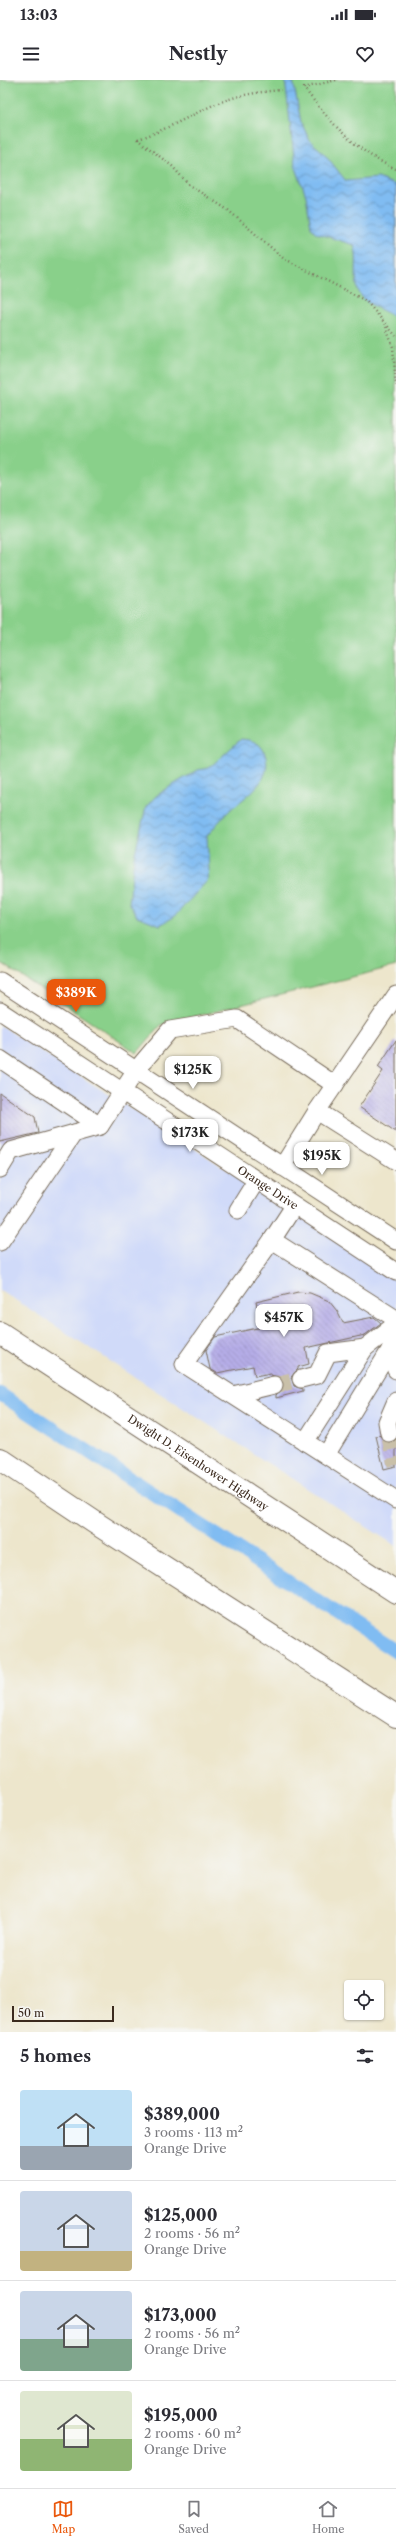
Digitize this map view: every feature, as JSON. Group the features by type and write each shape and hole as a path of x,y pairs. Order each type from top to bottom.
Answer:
{"highway":[{"name":"Dwight D. Eisenhower Highway","path":"0,1333 396,1592"},
{"path":"0,1459 157,1563 396,1716"}],"street":[{"path":"0,981 137,1069 282,1167 396,1241"},
{"path":"282,1167 317,1111 396,995"},
{"name":"Orange Drive","path":"0,1011 123,1090 256,1181 396,1272"},
{"path":"0,1169 11,1151 100,1126 137,1069 170,1030 237,1019 335,1085"},
{"path":"0,1059 100,1126"},
{"path":"317,1111 396,1161"},
{"path":"0,1242 74,1133"},
{"path":"238,1210 256,1181"},
{"path":"294,1206 272,1240 184,1364 396,1500"},
{"path":"272,1240 396,1319"},
{"path":"305,1442 365,1348 396,1324"},
{"path":"326,1455 390,1350 396,1332"},
{"path":"301,1379 317,1375 328,1353 365,1348"},
{"path":"390,1350 396,1370"},
{"path":"233,1395 274,1385"},
{"path":"390,1433 387,1422 396,1401"}],"path":[{"path":"336,80 304,88 330,123 360,148 396,168"},
{"path":"281,90 257,92 229,99 158,133 137,139 172,166 188,185 228,210 283,258 366,301 396,336"},
{"path":"386,326 392,347 396,386"}],"shaded area":[{"path":"0,1025 396,1277 396,1546 0,1290"}],"green space":[{"path":"0,80 396,80 396,966 161,1025 137,1053 0,962"}],"water":[{"path":"285,80 293,80 301,122 310,141 324,153 346,181 378,178 396,185 396,319 369,303 359,292 356,279 356,251 354,245 316,233 311,227 306,196 295,165"},
{"path":"241,739 259,744 265,754 267,763 266,772 251,793 230,810 207,836 209,870 207,881 174,917 160,925 137,916 129,904 134,857 146,807 156,796 171,786 198,770 209,768"}],"building":[{"path":"396,1040 396,1132 359,1107 383,1071 378,1067"},
{"path":"0,1093 35,1117 38,1133 0,1142"},
{"path":"298,1292 310,1293 329,1301 337,1311 343,1323 374,1317 381,1323 365,1335 306,1348 309,1364 298,1367 291,1377 294,1386 303,1389 303,1391 276,1398 276,1395 284,1387 281,1378 271,1375 271,1373 255,1376 253,1366 217,1373 210,1369 206,1350 215,1337 262,1327 256,1302"},
{"path":"379,1435 386,1442 396,1440 396,1466 384,1469 376,1436"}],"waterway":[{"path":"0,1394 396,1652"}],"tunnel":[{"path":"274,1385 301,1379"},
{"path":"389,1433 396,1465"}]}
